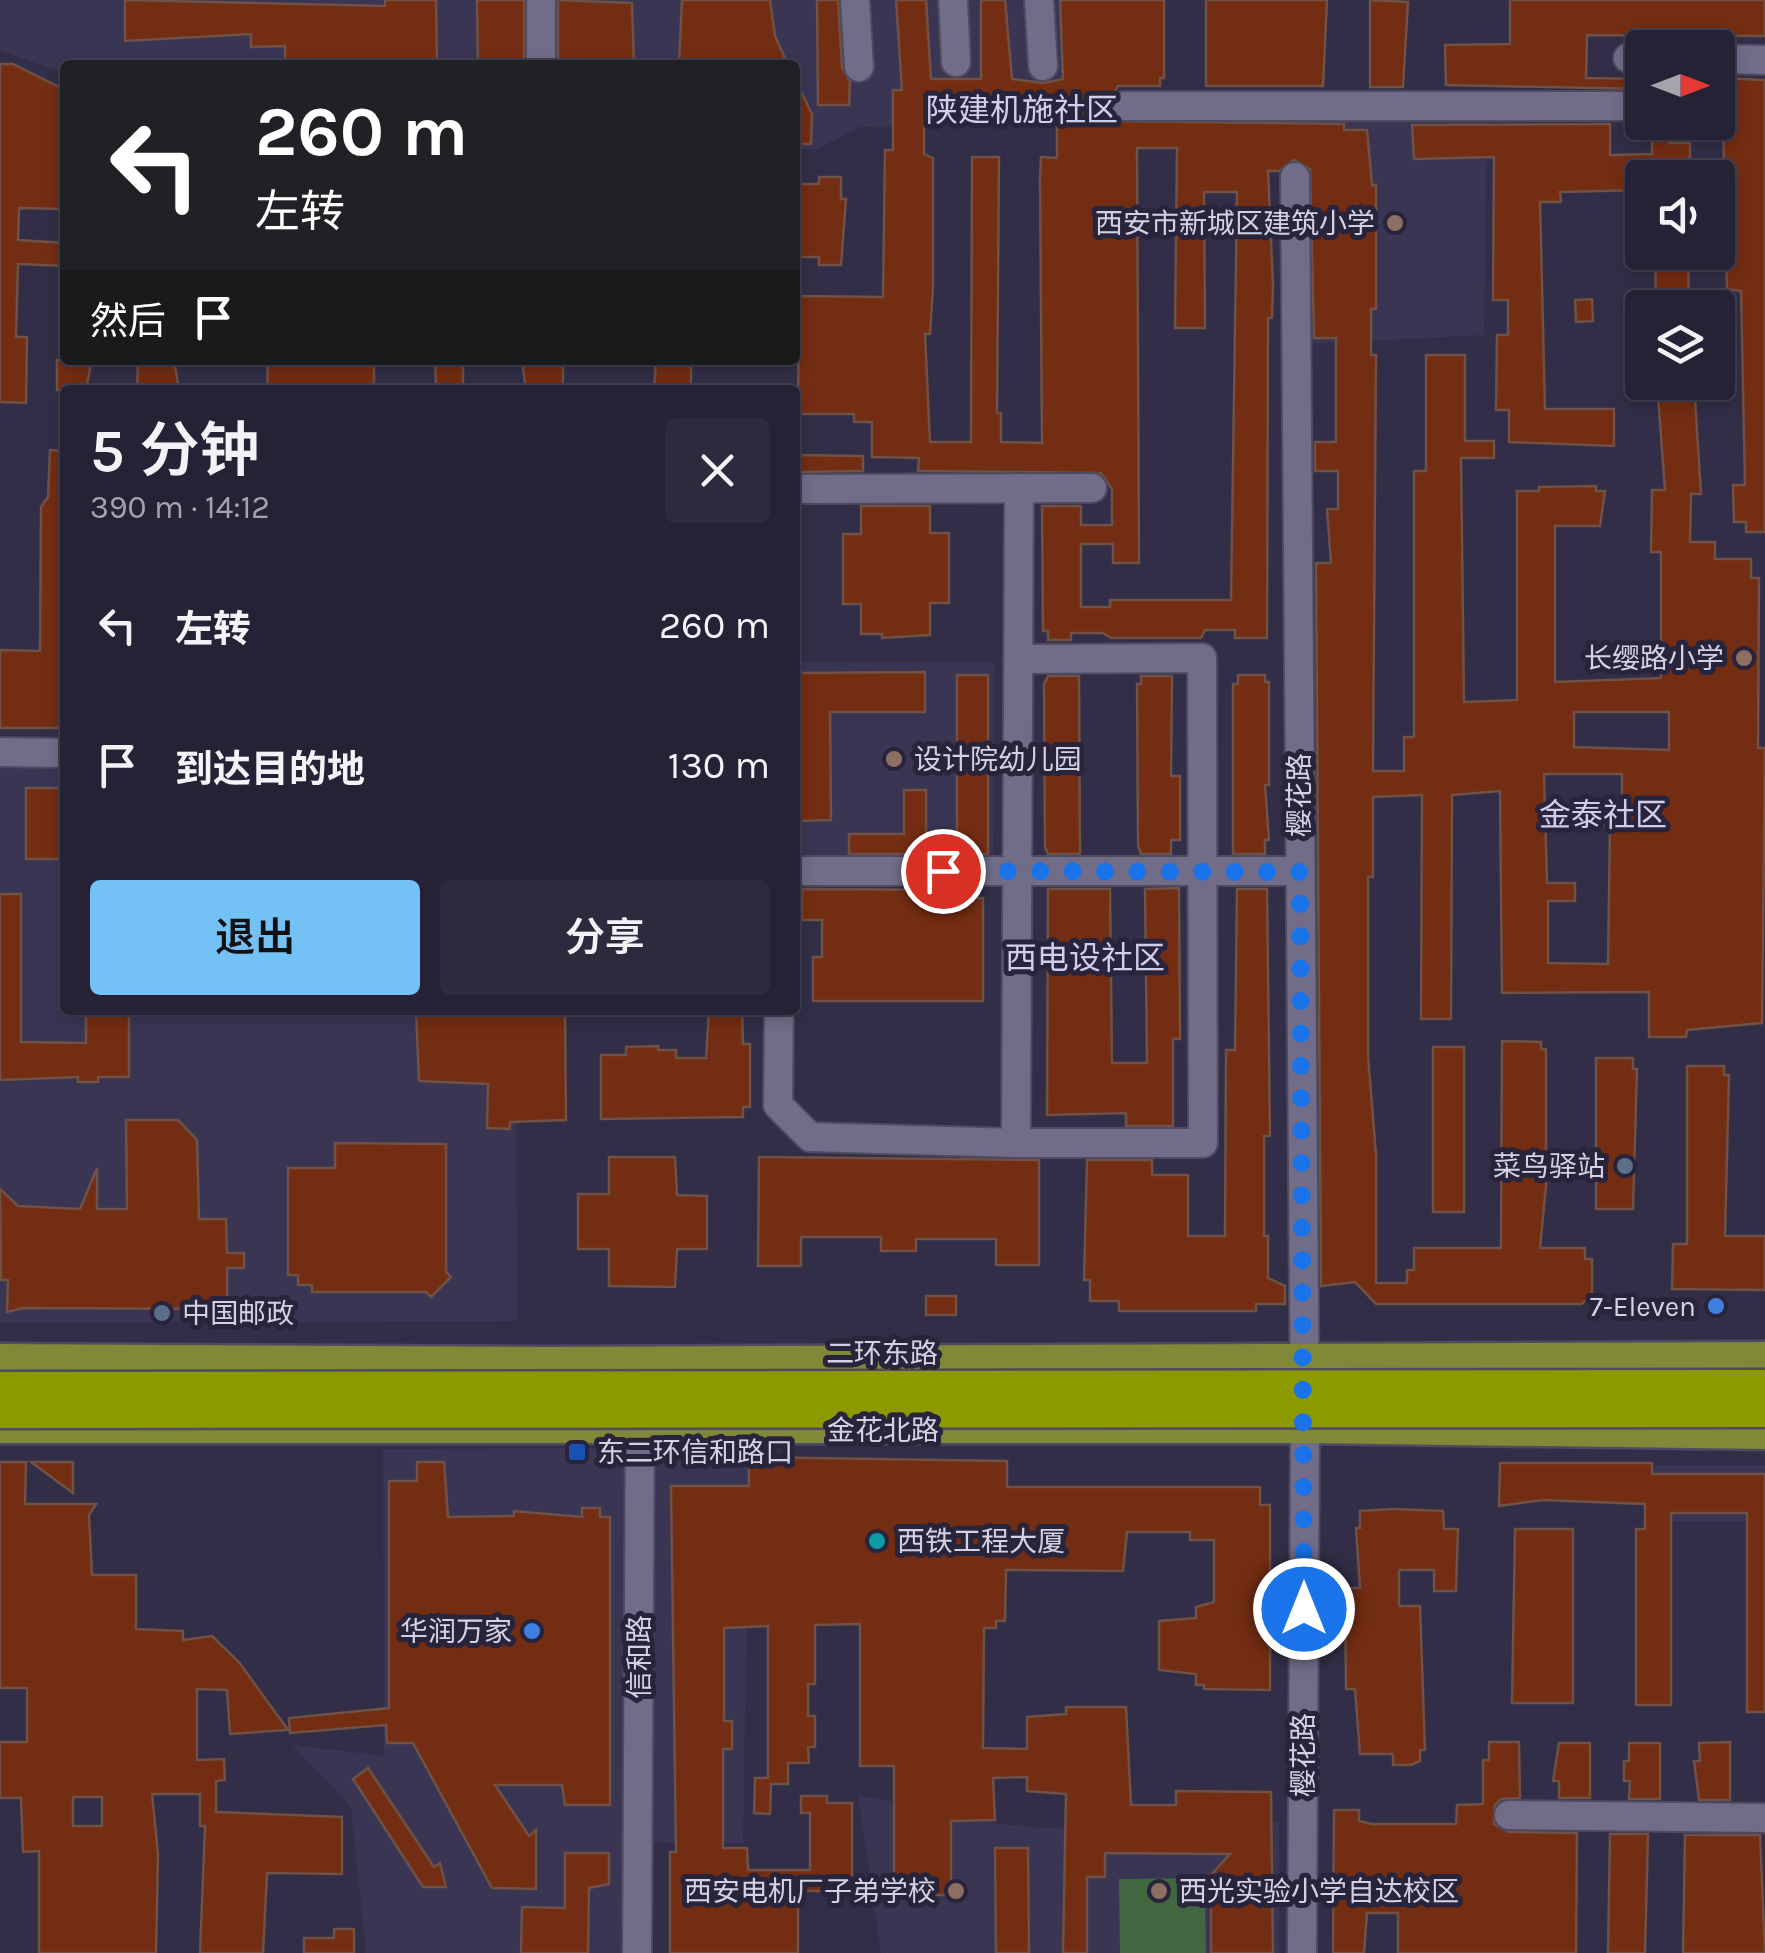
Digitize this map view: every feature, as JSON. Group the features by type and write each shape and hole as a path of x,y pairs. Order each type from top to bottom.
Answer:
{"highway":[{"name":"二环东路","path":"0,1387 1765,1385"},
{"path":"0,1413 1765,1412"}],"main road":[{"path":"1606,1358 1676,1342 1765,1342"},
{"path":"0,1359 1765,1357"},
{"name":"金花北路","path":"0,1428 1305,1428 1765,1434"}],"street":[{"path":"541,0 541,60"},
{"path":"856,0 858,66"},
{"path":"953,0 956,62"},
{"path":"1039,0 1043,66"},
{"path":"1735,59 1765,60"},
{"path":"1124,106 1625,106"},
{"name":"樱花路","path":"1294,177 1305,1428 1302,1953"},
{"path":"1016,1143 1020,488"},
{"path":"800,490 1092,488"},
{"path":"779,1015 778,1105 810,1137 1203,1143 1202,658 1018,659"},
{"path":"0,752 60,753"},
{"path":"800,871 1300,872"},
{"name":"信和路","path":"638,1953 640,1361"},
{"path":"1509,1815 1765,1818"}],"shaded area":[{"path":"0,0 1109,0 1106,118 860,127 815,150 800,149 800,60 60,60 60,72 0,50"},
{"name":"西安市新城区建筑小学","path":"1305,110 1487,110 1484,335 1305,344"},
{"name":"设计院幼儿园","path":"800,662 994,662 993,866 801,866"},
{"path":"0,745 60,747 60,1015 516,1015 517,1321 0,1323"},
{"path":"629,1448 621,1953 366,1953 351,1807 292,1745 384,1756 383,1449"},
{"path":"653,1453 749,1457 743,1843 651,1842"},
{"path":"1653,1465 1765,1465 1765,1521 1653,1521"},
{"path":"858,1795 1000,1824 1041,1828 1279,1822 1279,1953 881,1953"}],"green space":[{"path":"1205,1878 1206,1953 1120,1953 1119,1879"}],"building":[{"path":"125,0 385,6 385,0 436,0 437,60 285,60 285,46 251,47 251,34 125,41"},
{"path":"477,0 524,0 524,60 478,60"},
{"path":"558,0 632,3 634,60 558,60"},
{"path":"682,0 770,0 775,36 786,60 679,60"},
{"path":"817,0 838,0 842,68 850,82 849,105 818,105"},
{"path":"896,0 926,0 931,79 981,79 981,0 1005,0 1012,79 1043,83 1063,79 1060,0 1164,0 1164,78 1160,78 1160,86 1118,86 1107,105 1114,121 1344,124 1344,130 1367,130 1372,185 1376,185 1376,309 1371,309 1371,355 1376,355 1373,771 1404,771 1404,737 1414,737 1414,471 1426,471 1426,355 1465,355 1465,441 1494,441 1494,458 1461,458 1464,702 1517,700 1517,491 1539,491 1539,487 1596,486 1596,491 1605,491 1600,526 1555,526 1555,682 1661,678 1661,552 1651,552 1652,490 1665,490 1658,400 1695,400 1701,494 1691,494 1690,542 1715,542 1715,559 1751,559 1751,578 1759,578 1758,748 1765,748 1762,1023 1687,1030 1686,1037 1649,1037 1649,992 1502,993 1500,791 1452,795 1451,1019 1421,1019 1422,795 1373,797 1373,877 1368,877 1368,1055 1376,1155 1376,1283 1407,1283 1407,1270 1414,1270 1414,1248 1501,1248 1502,1041 1541,1042 1541,1049 1546,1049 1546,1186 1540,1248 1585,1248 1585,1259 1592,1259 1592,1294 1582,1304 1376,1304 1355,1282 1321,1286 1316,563 1331,563 1327,509 1338,509 1338,471 1315,471 1315,442 1336,442 1336,338 1314,338 1310,169 1294,160 1279,171 1268,171 1273,285 1272,318 1268,318 1267,638 1235,638 1235,630 1205,630 1201,638 1111,638 1103,633 1071,633 1071,640 1048,640 1048,631 1043,631 1042,506 1081,506 1081,525 1112,525 1112,489 1101,473 918,471 919,458 872,457 872,422 854,422 854,414 800,414 800,296 883,297 885,150 893,150 893,90 902,90","holes":["1010,105 1057,105 1057,158 1041,157 1040,177 1042,443 1001,442 1001,413 997,413 999,157 972,157 971,442 930,442 925,334 930,334 933,287 933,158 924,154 924,120 1010,120","1137,148 1177,148 1175,328 1205,328 1204,192 1237,192 1231,600 1110,600 1110,607 1081,607 1081,544 1113,544 1113,563 1139,563","1574,712 1669,712 1669,750 1574,747","1544,774 1622,774 1622,806 1574,806 1574,825 1610,826 1608,964 1548,963 1548,901 1575,901 1575,883 1547,883"]},
{"path":"1206,0 1327,0 1323,86 1206,86"},
{"path":"1370,0 1408,2 1403,87 1370,87"},
{"path":"1510,0 1765,0 1765,36 1735,36 1735,30 1625,30 1625,35 1587,35 1586,78 1625,79 1625,89 1446,85 1445,45 1510,44"},
{"path":"0,64 13,64 60,88 60,209 19,208 18,240 60,243 60,266 18,264 16,337 27,337 26,403 0,402"},
{"path":"1735,79 1765,80 1765,532 1746,532 1746,522 1734,522 1733,485 1745,485 1741,291 1727,289 1727,270 1735,270 1735,160 1724,160 1723,140 1735,140"},
{"path":"800,89 812,114 811,144 800,144"},
{"path":"1610,124 1610,155 1652,154 1652,140 1690,143 1690,160 1625,160 1625,190 1560,192 1561,202 1540,202 1545,409 1614,409 1614,446 1509,442 1509,410 1496,410 1497,335 1508,335 1508,300 1493,300 1494,157 1414,159 1412,125"},
{"path":"819,177 841,177 841,199 846,199 841,265 819,265 819,257 800,257 800,184 819,184"},
{"path":"1655,270 1688,270 1689,290 1656,290"},
{"path":"1592,299 1593,321 1576,322 1575,300"},
{"path":"57,360 60,365 91,365 87,385 60,385 57,390"},
{"path":"138,365 175,365 178,385 137,385"},
{"path":"268,365 374,365 374,385 267,385"},
{"path":"435,365 463,365 463,385 436,385"},
{"path":"523,365 563,365 563,385 525,385"},
{"path":"656,365 691,365 691,385 654,385"},
{"path":"50,450 60,451 60,728 0,728 0,650 40,651 41,507 48,497"},
{"path":"800,455 863,456 863,471 800,472"},
{"path":"861,506 930,506 930,533 949,533 949,603 930,603 930,635 882,638 882,634 861,634 861,604 843,604 843,534 861,534"},
{"path":"925,672 925,712 830,712 831,820 800,821 800,673"},
{"path":"957,675 988,675 988,854 849,854 849,834 904,834 904,790 926,790 926,838 957,838"},
{"path":"1238,675 1265,675 1265,682 1269,682 1269,785 1265,785 1269,840 1265,840 1265,854 1233,854 1233,684 1238,684"},
{"path":"1048,676 1079,676 1080,854 1048,854 1045,847 1044,684"},
{"path":"1141,676 1172,676 1171,776 1180,776 1180,840 1171,840 1171,854 1141,854 1138,846 1137,684 1141,684"},
{"path":"26,788 60,788 60,859 26,859"},
{"path":"1179,888 1180,1039 1173,1039 1173,1126 1126,1126 1126,1113 1047,1115 1048,889 1110,889 1112,1063 1147,1063 1145,889"},
{"path":"802,889 959,890 959,898 983,898 983,1001 813,1001 813,957 822,957 822,920 802,920"},
{"path":"1237,889 1267,889 1270,1136 1264,1136 1264,1236 1268,1236 1268,1278 1285,1286 1285,1304 1256,1304 1256,1311 1119,1311 1119,1301 1090,1301 1090,1280 1084,1280 1087,1160 1152,1160 1152,1175 1188,1175 1188,1236 1225,1236 1226,1050 1235,1050"},
{"path":"0,894 21,894 21,1042 86,1043 86,1015 129,1015 129,1077 98,1077 98,1082 78,1082 78,1077 0,1080"},
{"path":"416,1015 565,1015 566,1120 510,1122 510,1129 487,1128 488,1084 419,1081"},
{"path":"709,1015 742,1015 743,1044 750,1044 750,1107 743,1107 743,1117 601,1119 601,1055 626,1055 626,1047 658,1046 658,1050 676,1050 676,1058 706,1058"},
{"path":"1433,1047 1464,1047 1464,1212 1433,1212"},
{"path":"1596,1058 1633,1058 1633,1069 1637,1069 1633,1209 1596,1209"},
{"path":"1687,1066 1724,1066 1724,1075 1729,1075 1725,1236 1765,1236 1765,1290 1672,1289 1673,1244 1687,1244"},
{"path":"126,1120 178,1120 197,1140 199,1219 226,1219 227,1253 244,1253 244,1268 227,1268 227,1309 23,1308 7,1312 8,1280 1,1280 0,1189 18,1206 80,1209 97,1168 97,1209 127,1209"},
{"path":"335,1143 446,1144 446,1272 451,1277 431,1297 426,1292 312,1292 312,1285 298,1285 298,1275 288,1275 288,1168 335,1168"},
{"path":"609,1157 675,1157 677,1195 707,1196 707,1249 677,1249 675,1287 609,1286 609,1249 578,1249 578,1194 609,1194"},
{"path":"759,1157 1039,1160 1039,1265 996,1265 996,1239 916,1239 916,1251 881,1251 881,1237 801,1237 801,1266 758,1266"},
{"path":"926,1296 956,1296 956,1315 926,1315"},
{"path":"749,1457 1007,1461 1007,1487 1260,1487 1260,1505 1270,1505 1270,1690 1204,1689 1204,1685 1196,1685 1196,1674 1159,1670 1159,1621 1196,1618 1196,1607 1214,1602 1214,1540 1190,1540 1190,1532 1127,1532 1123,1571 1006,1570 1005,1621 996,1621 996,1628 984,1628 983,1748 1027,1749 1027,1717 1066,1714 1066,1707 1126,1707 1131,1805 1176,1805 1176,1791 1271,1792 1273,1953 1211,1953 1211,1875 1230,1854 1105,1853 1105,1877 1087,1877 1087,1953 1063,1953 1066,1794 1027,1791 1027,1777 993,1778 995,1820 951,1821 951,1895 894,1895 894,1766 860,1766 860,1624 815,1625 815,1684 808,1684 808,1716 815,1716 815,1747 808,1747 809,1763 788,1763 788,1784 771,1784 770,1814 754,1813 755,1778 768,1778 768,1626 724,1628 724,1721 732,1721 732,1749 723,1749 723,1848 747,1848 748,1870 810,1870 810,1813 801,1813 801,1796 827,1796 827,1803 852,1803 852,1891 798,1891 798,1953 670,1953 670,1852 676,1852 671,1486 749,1486"},
{"path":"0,1462 26,1462 25,1504 96,1504 89,1515 92,1575 136,1575 136,1629 183,1631 183,1640 212,1636 239,1662 288,1730 230,1734 227,1690 197,1689 197,1760 224,1759 225,1780 216,1781 216,1812 342,1817 342,1874 267,1873 263,1953 200,1953 205,1826 200,1826 200,1794 152,1794 158,1854 156,1953 39,1953 39,1851 23,1852 21,1798 0,1798 0,1742 27,1742 27,1688 0,1688","holes":["73,1797 102,1797 102,1826 73,1826"]},
{"path":"31,1462 73,1462 73,1493"},
{"name":"华润万家","path":"417,1462 444,1462 448,1517 514,1516 514,1511 582,1517 582,1508 600,1508 600,1517 610,1517 610,1805 565,1805 562,1785 495,1785 529,1836 536,1830 536,1889 492,1888 413,1743 387,1743 386,1725 290,1733 289,1718 389,1708 389,1481 417,1481"},
{"path":"1500,1463 1652,1463 1652,1474 1765,1474 1765,1712 1747,1712 1747,1513 1671,1513 1671,1705 1636,1705 1636,1529 1645,1529 1645,1504 1543,1500 1499,1506"},
{"path":"1360,1511 1443,1511 1444,1529 1458,1529 1456,1591 1434,1591 1434,1570 1399,1570 1399,1606 1420,1606 1425,1750 1420,1750 1420,1761 1411,1765 1393,1765 1393,1754 1360,1754 1355,1689 1346,1689 1345,1588 1360,1588 1356,1528 1360,1528"},
{"path":"1515,1529 1573,1529 1573,1703 1512,1703"},
{"path":"1489,1742 1519,1742 1520,1798 1501,1799 1495,1805 1494,1824 1509,1832 1577,1833 1576,1953 1398,1953 1398,1913 1367,1913 1364,1953 1333,1953 1334,1810 1359,1810 1359,1821 1372,1824 1456,1824 1457,1805 1483,1804 1483,1760 1489,1760"},
{"path":"1730,1742 1730,1800 1699,1800 1694,1761 1700,1761 1699,1743"},
{"path":"1559,1743 1590,1743 1590,1798 1559,1798 1559,1781 1553,1781"},
{"path":"1629,1743 1660,1743 1660,1799 1629,1799 1630,1781 1624,1781 1624,1761 1629,1761"},
{"path":"368,1768 434,1867 440,1863 446,1887 423,1887 353,1779"},
{"path":"1610,1834 1648,1834 1645,1953 1608,1953"},
{"path":"1685,1835 1760,1835 1765,1953 1683,1953"},
{"path":"995,1848 1028,1848 1029,1953 996,1953"},
{"path":"565,1853 609,1853 609,1884 589,1888 588,1953 521,1953 522,1907 565,1908"},
{"path":"334,1929 354,1929 354,1953 304,1953 304,1938 334,1938"}],"place":[{"name":"西安市新城区建筑小学","path":"1395,223"},
{"name":"长缨路小学","path":"1744,658"},
{"name":"设计院幼儿园","path":"894,759"},
{"name":"菜鸟驿站","path":"1625,1166"},
{"name":"7-Eleven","path":"1716,1306"},
{"name":"中国邮政","path":"162,1313"},
{"name":"东二环信和路口","path":"577,1452"},
{"name":"西铁工程大厦","path":"877,1541"},
{"name":"华润万家","path":"532,1631"},
{"name":"西安电机厂子弟学校","path":"956,1891"},
{"name":"西光实验小学自达校区","path":"1159,1891"}],"district":[{"name":"陕建机施社区","path":"1022,110"},
{"name":"金泰社区","path":"1603,815"},
{"name":"西电设社区","path":"1085,958"}],"route":[{"path":"943,871 1300,872 1304,1609"}]}
